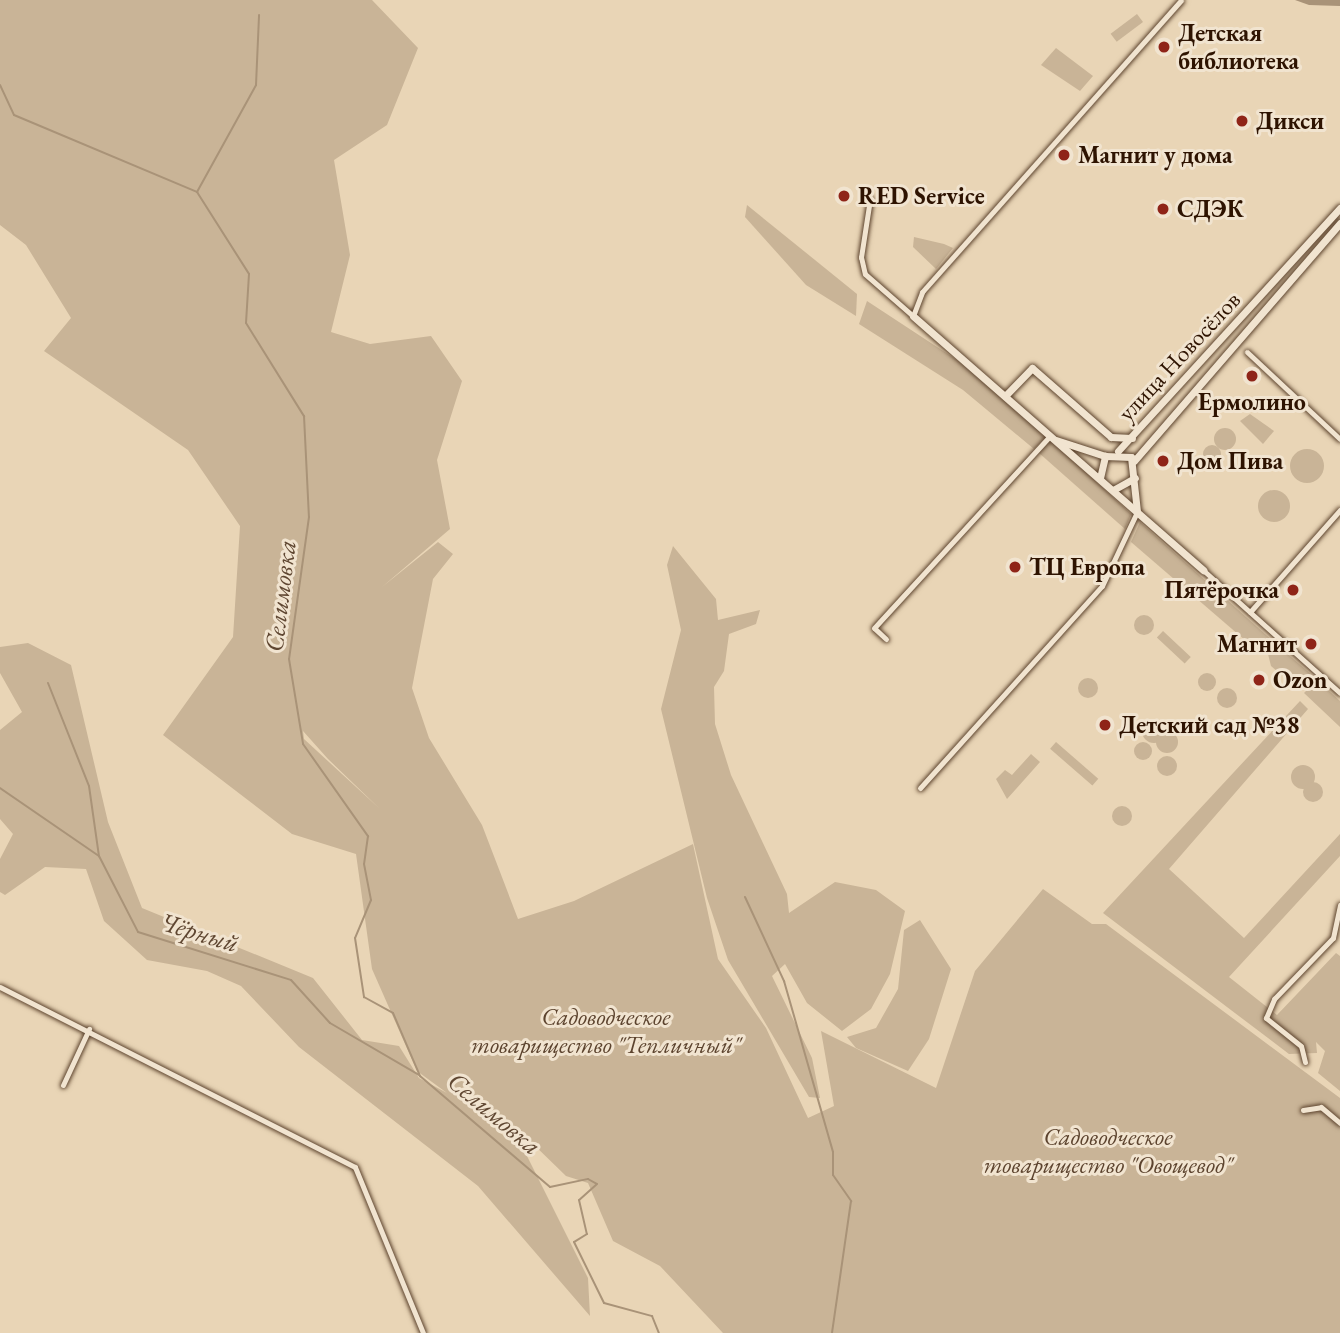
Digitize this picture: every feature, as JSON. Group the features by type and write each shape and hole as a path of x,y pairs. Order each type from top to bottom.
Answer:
{"street":[{"path":"913,316 922,292 1181,0"},
{"path":"870,199 865,274 1113,489 1340,693"},
{"name":"улица Новосёлов","path":"1005,396 1032,369 1111,437 1133,438 1340,208"},
{"name":"улица Новосёлов","path":"1134,461 1340,223"},
{"path":"1247,352 1340,439"},
{"path":"1050,436 1105,456 1118,451 1133,438"},
{"path":"886,639 874,628 1050,436"},
{"path":"920,788 1102,586 1137,512 1134,461 1118,451 1111,437"},
{"path":"1100,478 1105,456"},
{"path":"1113,489 1136,478"},
{"path":"1250,612 1340,510"},
{"path":"1305,1062 1301,1046 1266,1018 1273,999 1333,938 1340,905"},
{"path":"0,987 89,1029 355,1167 423,1333"},
{"path":"63,1085 89,1029"},
{"path":"1303,1110 1321,1108 1340,1123"}],"green space":[{"path":"0,0 372,0 418,48 387,125 334,160 350,255 331,332 370,344 431,336 462,381 437,460 450,529 382,587 438,542 453,554 433,579 412,688 429,738 482,825 518,919 574,901 693,844 718,959 766,1028 808,1118 834,1106 821,1031 936,1088 975,971 1043,889 1092,924 1106,924 1340,1098 1340,1333 723,1333 660,1266 613,1241 588,1183 566,1176 528,1139 496,1130 524,1150 588,1278 590,1316 478,1186 299,1047 241,986 207,971 147,960 104,921 86,869 45,867 5,895 0,892 0,859 13,834 0,819 0,730 22,712 0,673 0,647 28,643 71,665 108,822 142,908 313,978 362,1040 399,1046 419,1078 447,1093 417,1071 372,969 356,854 292,834 163,735 233,637 240,526 188,450 44,351 71,318 26,245 0,225","holes":["303,731 380,809 304,739"]},
{"path":"1137,14 1143,22 1117,42 1111,34"},
{"path":"1056,48 1093,76 1080,91 1041,65"},
{"path":"747,205 857,294 856,316 806,285 745,217"},
{"path":"914,237 953,248 936,269 913,247"},
{"path":"867,301 963,364 1047,436 1034,449 963,390 859,324"},
{"path":"1250,414 1274,431 1263,444 1240,421"},
{"path":"1225,428 1233,431 1236,439 1233,447 1225,450 1217,447 1214,439 1217,431"},
{"path":"1051,440 1131,514 1125,529 1039,453"},
{"path":"1212,445 1218,448 1221,454 1218,460 1212,463 1206,460 1203,454 1206,448"},
{"path":"1307,449 1319,454 1324,466 1319,478 1307,483 1295,478 1290,466 1295,454"},
{"path":"1274,490 1285,495 1290,506 1285,517 1274,522 1263,517 1258,506 1263,495"},
{"path":"1140,522 1274,642 1270,647 1261,654 1131,542"},
{"path":"673,546 716,599 718,620 760,610 756,624 729,634 724,671 714,687 715,724 731,775 787,894 789,913 835,882 876,890 905,911 890,974 871,1009 842,1031 807,1003 785,964 772,976 812,1058 820,1098 809,1097 728,960 707,898 661,709 681,630 667,565"},
{"path":"1144,615 1151,618 1154,625 1151,632 1144,635 1137,632 1134,625 1137,618"},
{"path":"1163,631 1191,657 1185,663 1157,638"},
{"path":"1276,644 1313,676 1292,684 1271,666 1268,654"},
{"path":"1207,673 1213,676 1216,682 1213,688 1207,691 1201,688 1198,682 1201,676"},
{"path":"1088,678 1095,681 1098,688 1095,695 1088,698 1081,695 1078,688 1081,681"},
{"path":"1317,680 1340,701 1340,727 1304,693"},
{"path":"1223,688 1231,688 1237,698 1231,708 1223,708 1217,702 1217,694"},
{"path":"1300,701 1308,709 1169,869 1244,938 1340,834 1340,856 1229,977 1277,1015 1336,953 1340,956 1340,1091 1318,1073 1325,1051 1316,1042 1317,1053 1289,1054 1103,913"},
{"path":"1149,719 1159,719 1166,726 1166,736 1159,743 1149,743 1142,736 1142,726"},
{"path":"1167,731 1175,734 1178,742 1175,750 1167,753 1159,750 1156,742 1159,734"},
{"path":"1056,742 1098,779 1092,786 1050,749"},
{"path":"1139,742 1147,742 1152,751 1150,758 1139,760 1134,755 1134,747"},
{"path":"1031,754 1040,762 1007,799 996,779 1005,770 1012,775"},
{"path":"1167,756 1174,759 1177,766 1174,773 1167,776 1160,773 1157,766 1160,759"},
{"path":"1303,765 1312,768 1315,777 1312,786 1303,789 1294,786 1291,777 1294,768"},
{"path":"1313,782 1320,785 1323,792 1320,799 1313,802 1306,799 1303,792 1306,785"},
{"path":"1122,806 1129,809 1132,816 1129,823 1122,826 1115,823 1112,816 1115,809"},
{"path":"920,920 951,969 929,1039 908,1071 856,1048 847,1037 876,1028 898,989 904,930"}],"shaded area":[{"path":"1295,0 1340,0 1340,6 1309,5"}],"waterway":[{"path":"197,192 256,85 259,15"},
{"name":"Селимовка","path":"0,85 14,115 197,192 249,274 246,323 304,416 309,517 289,659 303,744 368,836 364,864 371,900 355,938 364,997 393,1013 420,1076 550,1187 588,1179 597,1184 579,1200 587,1234 574,1242 604,1303 652,1316 659,1333"},
{"path":"48,683 89,786 99,856"},
{"name":"Чёрный","path":"0,788 99,856 138,932 291,980 330,1023 419,1075"},
{"path":"745,897 784,981 833,1152 833,1175 851,1201 832,1333"}],"place":[{"name":"Детская библиотека","path":"1164,47"},
{"name":"Дикси","path":"1242,121"},
{"name":"Магнит у дома","path":"1064,155"},
{"name":"RED Service","path":"844,196"},
{"name":"СДЭК","path":"1163,209"},
{"name":"Ермолино","path":"1252,376"},
{"name":"Дом Пива","path":"1163,461"},
{"name":"ТЦ Европа","path":"1015,567"},
{"name":"Пятёрочка","path":"1293,590"},
{"name":"Магнит","path":"1311,644"},
{"name":"Ozon","path":"1259,680"},
{"name":"Детский сад №38","path":"1105,725"}],"park label":[{"name":"Садоводческое товарищество \"Тепличный\"","path":"606,1031"},
{"name":"Садоводческое товарищество \"Овощевод\"","path":"1108,1151"}]}
